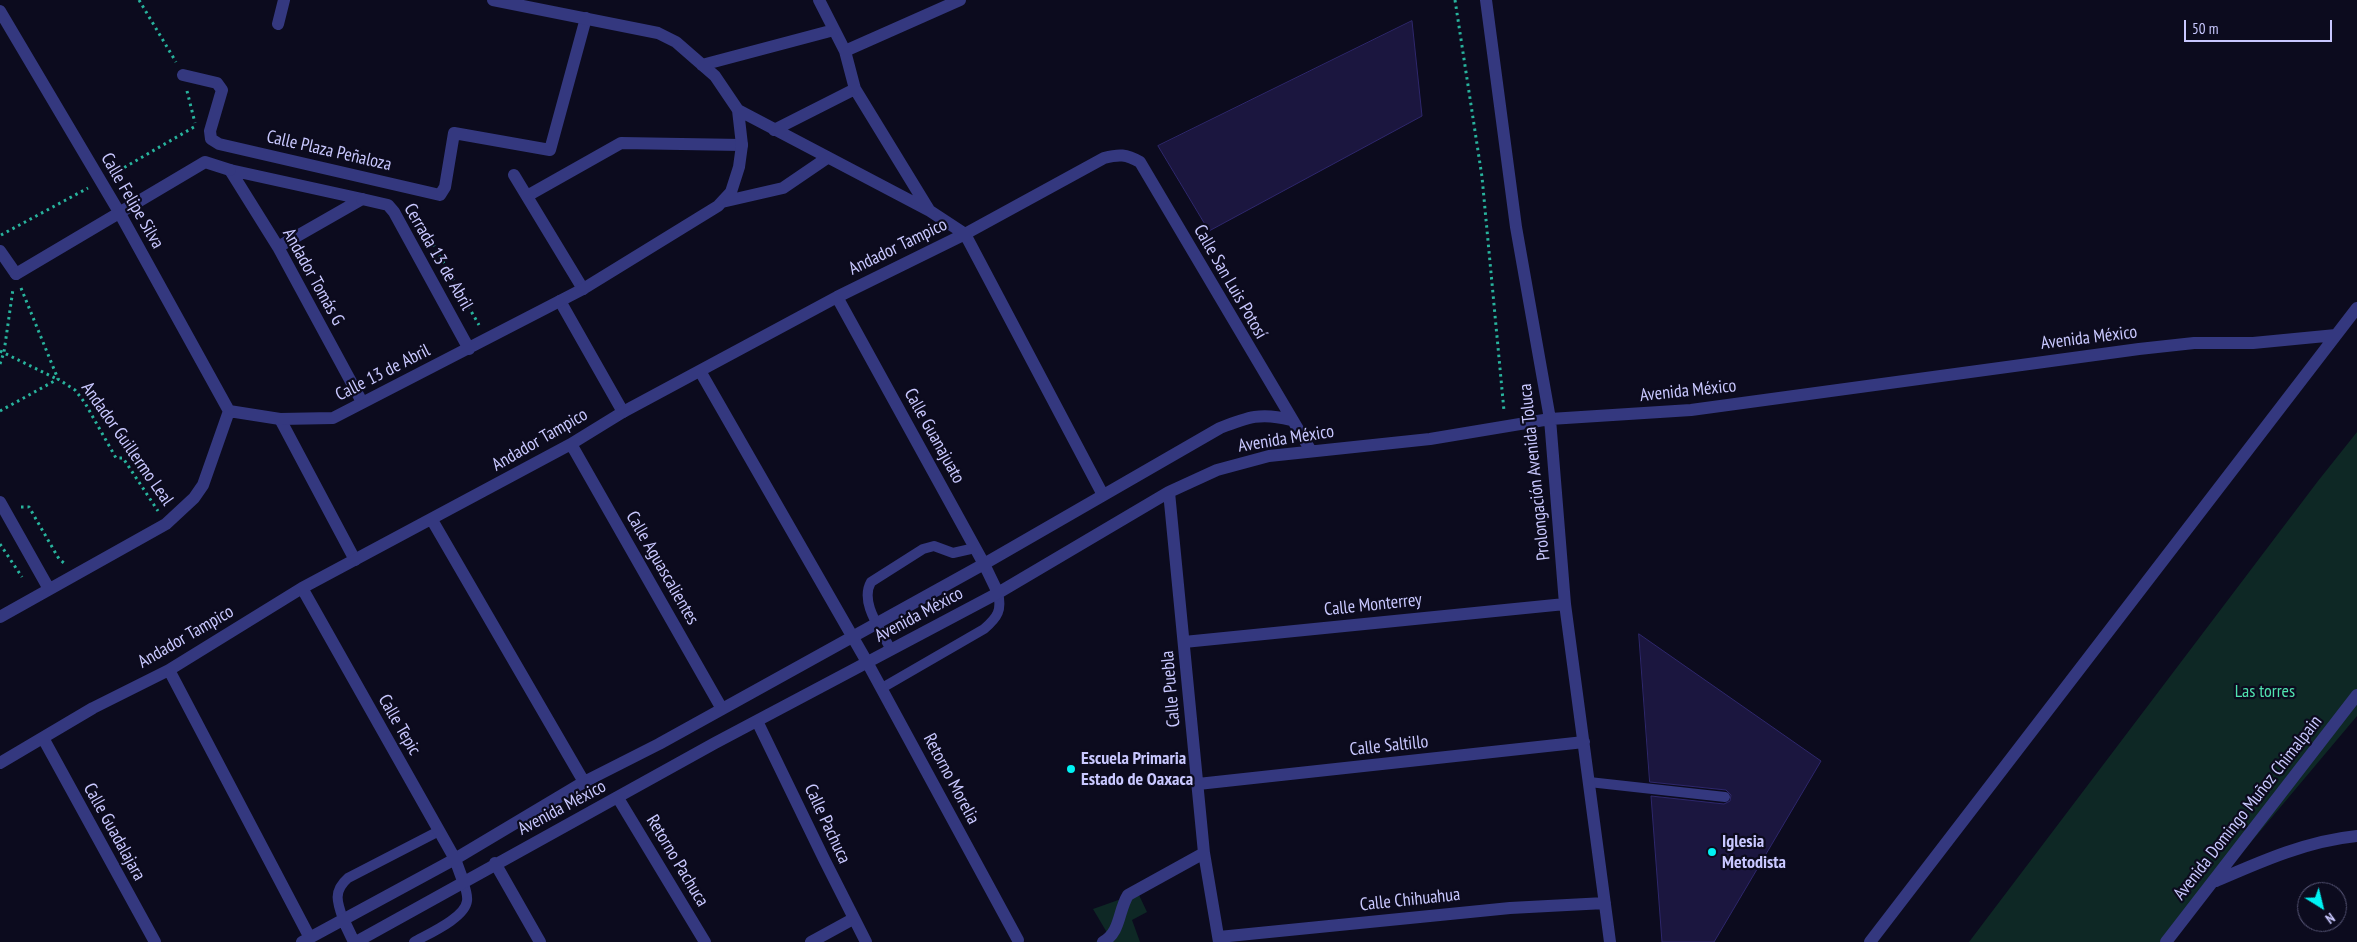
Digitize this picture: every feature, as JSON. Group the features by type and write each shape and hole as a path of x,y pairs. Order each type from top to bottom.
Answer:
{"street":[{"path":"278,24 284,0"},
{"path":"493,0 658,33 676,42 715,76 738,110 930,211 965,234 1103,495"},
{"path":"819,0 845,51 855,89 930,211"},
{"path":"845,51 960,0"},
{"name":"Prolongación Avenida Toluca","path":"1486,0 1516,227 1550,419 1565,604 1610,942"},
{"name":"Calle Felipe Silva","path":"0,11 119,212 229,411"},
{"name":"Calle Plaza Peñaloza","path":"183,75 217,83 222,90 210,131 211,138 219,144 440,195 445,187 454,133 550,150 586,18"},
{"path":"702,65 834,30"},
{"path":"774,130 855,89"},
{"path":"722,202 731,192 739,167 742,145 738,110"},
{"path":"527,196 621,143 742,145"},
{"name":"Calle San Luis Potosí","path":"1104,158 1120,154 1130,156 1140,162 1311,451"},
{"path":"722,202 783,188 827,158"},
{"name":"Andador Tampico","path":"0,763 93,708 169,670 302,588 571,444 623,412 837,297 965,234 1104,158"},
{"name":"Cerrada 13 de Abril","path":"119,212 205,162 230,170 388,205 394,212 470,349"},
{"name":"Andador Tomás G","path":"230,170 278,247 362,402"},
{"path":"514,175 583,289"},
{"path":"278,247 362,199"},
{"name":"Calle 13 de Abril","path":"229,411 280,419 333,418 470,349 486,338 583,289 666,240 722,202"},
{"path":"0,251 16,274 119,212"},
{"name":"Calle Guanajuato","path":"837,297 984,564 998,593"},
{"path":"560,301 623,412"},
{"path":"1870,942 2357,308"},
{"name":"Avenida México","path":"355,942 495,863 998,593 1170,492 1217,470 1269,456 1430,439 1550,419 1691,410 2139,348 2194,343 2253,343 2336,335"},
{"path":"700,371 851,636"},
{"path":"0,617 166,524 194,498 203,484 229,411"},
{"name":"Avenida México","path":"306,940 455,859 584,782 722,709 984,564 1220,428 1255,416 1272,415 1291,420"},
{"path":"280,419 355,560"},
{"name":"Calle Aguascalientes","path":"571,444 722,709"},
{"name":"Calle Puebla","path":"1170,492 1204,853 1219,939"},
{"path":"0,502 49,589"},
{"path":"432,520 584,782"},
{"name":"Calle Tepic","path":"302,588 455,859 463,881"},
{"name":"Calle Monterrey","path":"1184,642 1565,604"},
{"name":"Retorno Morelia","path":"851,636 868,662 1018,940"},
{"path":"169,670 306,940"},
{"name":"Avenida Domingo Muñoz Chimalpain","path":"2166,942 2357,695"},
{"name":"Calle Pachuca","path":"757,721 866,942"},
{"name":"Calle Guadalajara","path":"43,738 155,942"},
{"name":"Calle Saltillo","path":"1198,784 1584,742"},
{"name":"Retorno Pachuca","path":"618,798 705,942"},
{"path":"2214,882 2278,854 2312,844 2357,836"},
{"path":"1103,942 1113,935 1117,928 1123,903 1128,895 1204,853"},
{"path":"495,863 540,942"},
{"name":"Calle Chihuahua","path":"1219,939 1510,908 1605,903"},
{"path":"343,919 355,942"},
{"path":"811,942 853,919"}],"lane":[{"path":"892,650 866,599 867,588 871,582 923,549 934,546 952,553 975,548"},
{"path":"882,688 984,629 998,615 1001,607 998,593"},
{"path":"1589,782 1725,797"},
{"path":"343,919 336,899 342,883 348,878 439,831"},
{"path":"414,942 459,916 466,908 468,900 463,881"}],"path":[{"name":"Prolongación Avenida Toluca","path":"1455,0 1482,177 1505,426"},
{"path":"420,190 414,211 486,338"},
{"path":"0,364 16,274"},
{"name":"Andador Guillermo Leal","path":"16,274 58,379 75,390 85,403 116,458 124,458 166,524"},
{"path":"2,352 58,379"},
{"path":"0,411 58,379"},
{"path":"29,507 59,559 64,564"},
{"path":"0,544 35,597"}],"green space":[{"name":"Las torres","path":"2357,432 2357,716 2167,942 1969,942 2318,481"},
{"path":"1138,893 1147,912 1132,920 1140,942 1095,942 1109,936 1093,909"}],"building":[{"path":"1412,21 1422,116 1209,231 1158,146"},
{"name":"Iglesia Metodista","path":"1639,634 1821,761 1714,942 1662,942 1651,796 1724,804 1730,801 1731,795 1726,790 1650,782"}],"place":[{"name":"Escuela Primaria Estado de Oaxaca","path":"1071,769"},
{"name":"Iglesia Metodista","path":"1712,852"}]}
